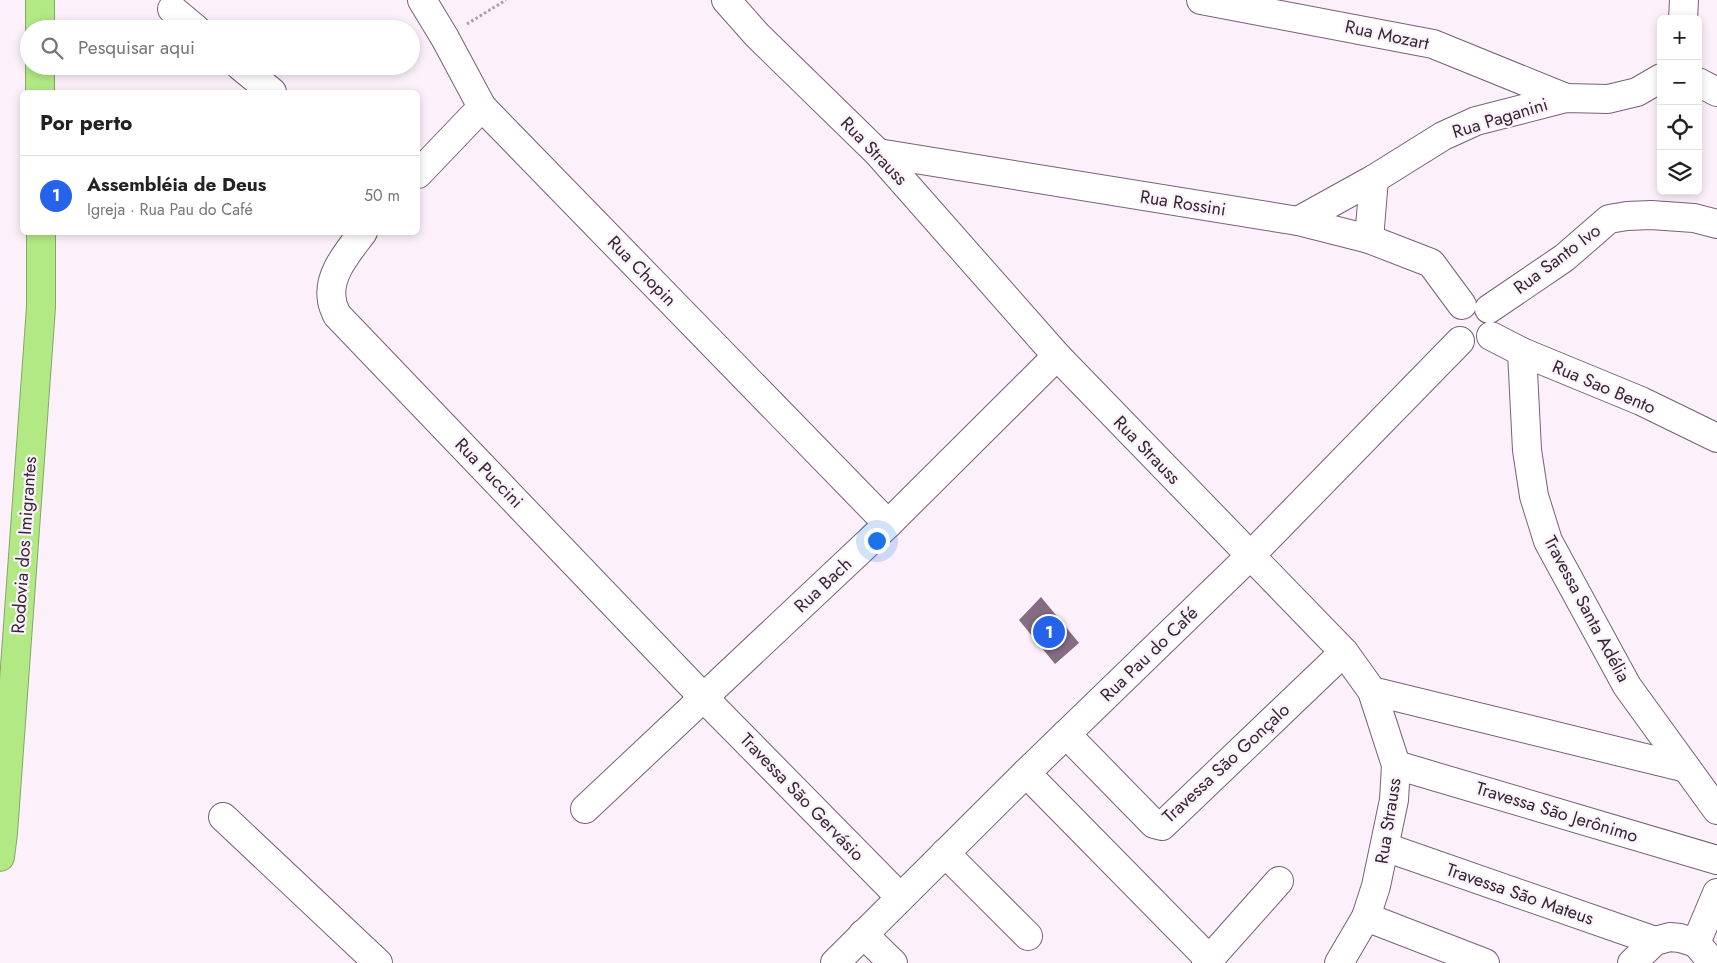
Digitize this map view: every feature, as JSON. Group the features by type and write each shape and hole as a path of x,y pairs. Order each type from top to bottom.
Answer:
{"highway":[{"path":"40,0 40,20"},
{"path":"40,75 40,90"},
{"name":"Rodovia dos Imigrantes","path":"0,857 6,803 42,306 41,235"}],"street":[{"name":"Rua Chopin","path":"422,0 482,107 888,524"},
{"name":"Rua Strauss","path":"726,0 757,35 878,153 1057,356 1344,652 1372,691 1396,765 1394,800 1376,886 1366,917 1339,963"},
{"name":"Rua Mozart","path":"1201,0 1433,44 1566,98"},
{"path":"1683,15 1684,0"},
{"path":"172,9 185,20"},
{"path":"251,75 270,90"},
{"name":"Rua Paganini","path":"1298,221 1374,179 1443,136 1476,121 1566,98 1608,99 1637,92 1657,80"},
{"path":"1702,84 1717,92"},
{"path":"420,172 482,107"},
{"name":"Rua Rossini","path":"878,153 1298,221 1369,239 1431,263 1475,307"},
{"path":"1369,239 1374,179"},
{"name":"Rua Santo Ivo","path":"1475,307 1564,258 1609,219 1627,216 1659,216 1694,218 1717,224"},
{"name":"Rua Puccini","path":"361,235 346,255 331,288 332,300 337,315 704,698"},
{"path":"1475,307 1493,315 1495,322 1491,336 1487,341 1474,346 1466,345 1460,341 1455,336 1451,323 1457,310 1475,307"},
{"name":"Rua Sao Bento","path":"1491,336 1522,352 1641,401 1717,438"},
{"name":"Rua Pau do Café","path":"835,963 1026,772 1250,556 1460,341"},
{"name":"Travessa Santa Adélia","path":"1522,352 1527,450 1534,496 1548,541 1627,686 1717,810"},
{"name":"Rua Bach","path":"585,809 888,524 1057,356"},
{"name":"Travessa São Gonçalo","path":"1066,734 1154,824 1162,826 1344,652"},
{"path":"1372,691 1686,768"},
{"name":"Travessa São Gervásio","path":"704,698 900,897"},
{"name":"Travessa São Jerônimo","path":"1396,765 1717,860"},
{"path":"1026,772 1207,961 1279,881"},
{"path":"223,817 303,890 378,963"},
{"name":"Travessa São Mateus","path":"1385,847 1655,941"},
{"path":"944,853 1028,936"},
{"path":"1632,963 1655,941 1670,937 1708,938 1717,893"},
{"path":"1366,917 1485,963"},
{"path":"863,934 893,963"}],"path":[{"path":"445,38 506,0"}],"building":[{"path":"1041,597 1079,643 1055,664 1019,620"}],"place":[{"name":"Assembléia de Deus","path":"1049,632"}]}
